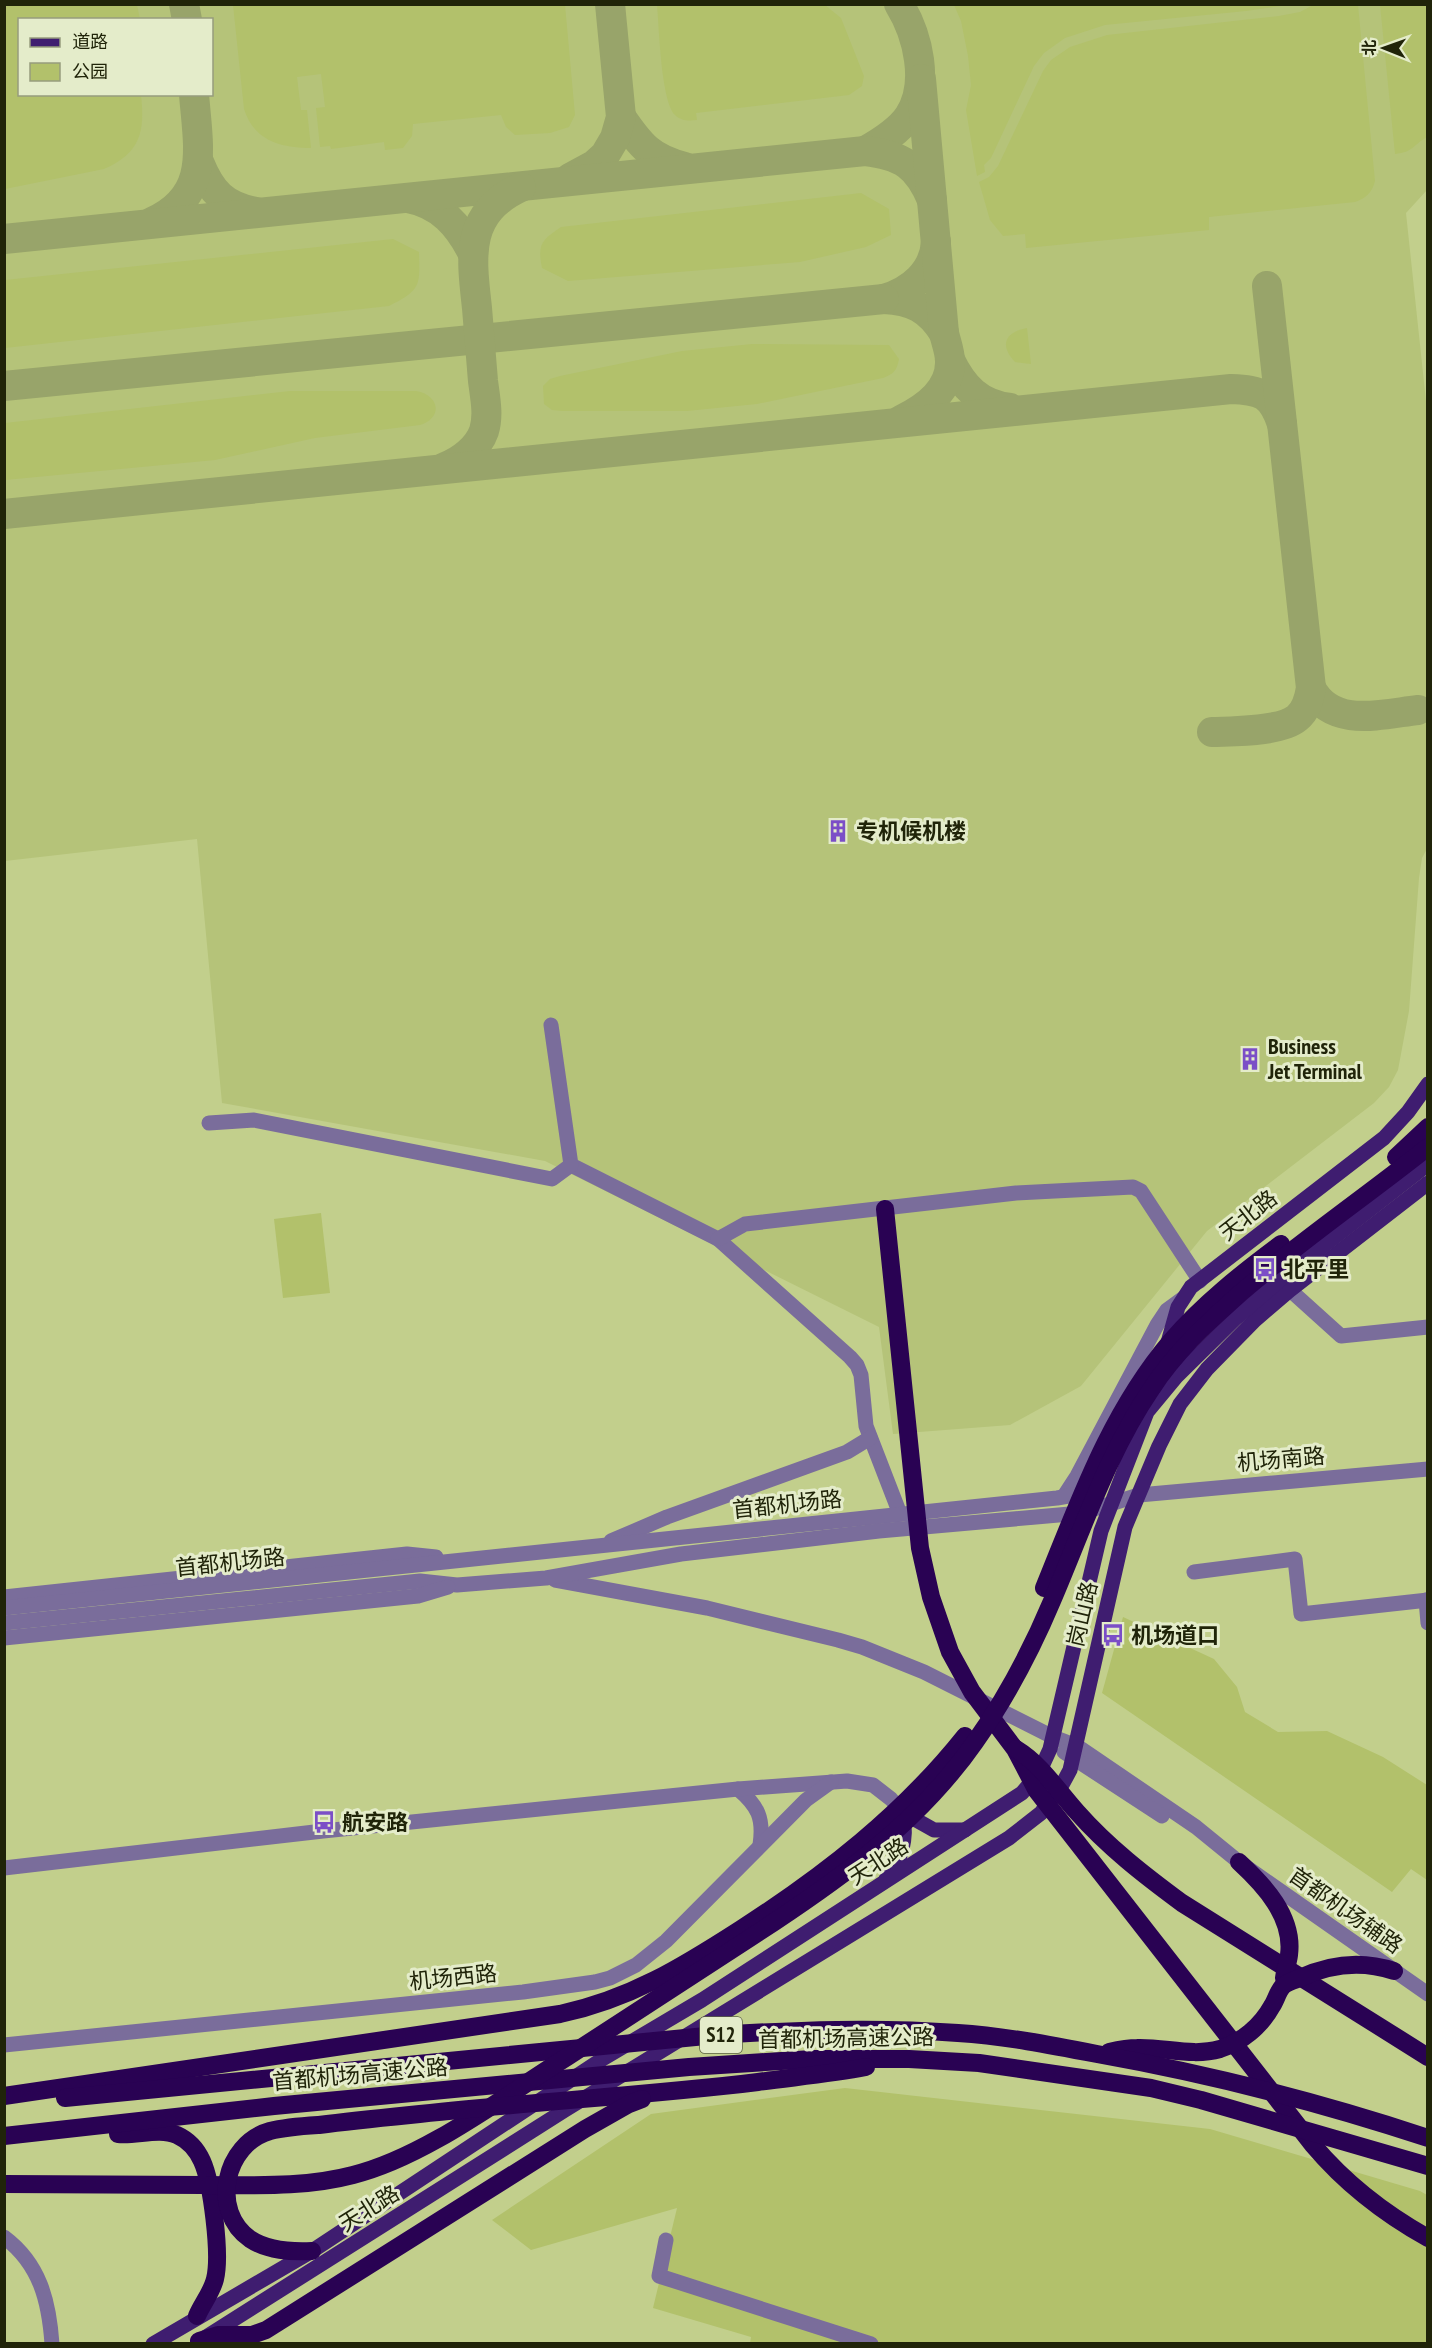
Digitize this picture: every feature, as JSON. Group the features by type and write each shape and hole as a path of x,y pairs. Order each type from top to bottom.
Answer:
{"highway":[{"path":"4,2096 560,2014 616,1998 653,1983 766,1913 856,1848 884,1824 936,1771 966,1735 996,1689 1035,1609 1079,1498 1104,1446 1128,1402 1155,1361 1185,1326 1225,1288 1391,1161 1428,1126"},
{"path":"4,2184 293,2184 334,2179 367,2171 402,2157 470,2118 783,1917 854,1867 893,1834 951,1774 996,1712 1046,1616 1109,1464 1125,1432 1165,1369 1210,1321 1258,1277 1428,1147"},
{"path":"885,1209 920,1548 931,1597 950,1652 960,1671 977,1699 1015,1749 1037,1791 1313,2145 1350,2183 1383,2210 1428,2238"},
{"path":"1015,1749 1036,1763 1095,1831 1150,1880 1182,1903 1428,2057"},
{"path":"1092,2053 1136,2048 1193,2052 1218,2049 1231,2045 1252,2032 1270,2009 1284,1985 1289,1954 1285,1924 1269,1892 1239,1862"},
{"path":"1284,1985 1331,1966 1370,1965 1394,1971"},
{"name":"首都机场高速公路","path":"4,2106 130,2091 716,2035 881,2030 958,2033 1025,2041 1092,2053 1217,2078 1428,2138"},
{"name":"首都机场高速公路","path":"4,2136 263,2107 689,2067 812,2059 909,2059 988,2064 1151,2088 1202,2100 1428,2166"},
{"path":"312,2251 282,2250 261,2245 249,2239 234,2222 228,2204 228,2174 236,2154 259,2134 273,2130 435,2112 676,2092 855,2070 909,2059"},
{"path":"197,2342 218,2335 252,2335 266,2330 609,2115 639,2100 676,2092"},
{"path":"71,2129 84,2128 122,2134 170,2133 185,2140 199,2156 206,2174 214,2220 217,2259 214,2282 197,2316"}],"main road":[{"name":"天北路","path":"1117,1488 1158,1390 1171,1327 1182,1299 1200,1281 1384,1138 1413,1107 1428,1084"},
{"name":"天北路","path":"1147,1412 1176,1377 1236,1318 1281,1279 1428,1164"},
{"path":"1139,1495 1173,1417 1192,1387 1242,1333 1290,1290 1428,1183"},
{"name":"岗山路","path":"1053,1737 1101,1531 1117,1488"},
{"name":"岗山路","path":"1076,1753 1084,1705 1125,1527 1139,1495"},
{"name":"天北路","path":"153,2343 312,2251 604,2058 702,2000 1011,1801 1030,1784 1045,1762 1053,1737"},
{"name":"天北路","path":"197,2342 565,2110 777,1982 1027,1825 1052,1800 1063,1783 1076,1753"},
{"path":"902,1812 934,1830 968,1829"},
{"path":"876,1888 891,1874 898,1861 905,1825 902,1812"}],"street":[{"path":"551,1025 571,1165"},
{"path":"209,1123 254,1120 552,1179 571,1165"},
{"path":"571,1165 718,1239 857,1365 861,1375 866,1426 900,1514"},
{"path":"718,1239 745,1224 1016,1193 1133,1187 1141,1191 1200,1281"},
{"path":"1290,1290 1341,1335 1428,1327"},
{"path":"1064,1496 1077,1476 1156,1325 1167,1310 1182,1299"},
{"path":"595,1547 667,1517 847,1452 870,1438"},
{"name":"机场南路","path":"1139,1495 1428,1468"},
{"path":"1117,1488 1139,1495"},
{"name":"首都机场路","path":"4,1608 420,1566 1064,1496 1117,1488"},
{"name":"首都机场路","path":"4,1623 420,1581 457,1585 546,1578 681,1554 879,1531 1081,1513 1139,1495"},
{"path":"543,1552 546,1578"},
{"name":"首都机场路","path":"4,1597 407,1554 460,1560"},
{"path":"1194,1572 1295,1559 1301,1614 1427,1600 1428,1623"},
{"name":"首都机场路","path":"546,1578 707,1608 862,1647 924,1672 1053,1737 1062,1750 1076,1753"},
{"name":"首都机场路","path":"4,1638 418,1596 457,1585"},
{"name":"首都机场辅路","path":"1076,1753 1191,1835 1239,1862 1428,1994"},
{"path":"4,1868 247,1839 738,1789 847,1781 873,1785 891,1798 902,1812"},
{"name":"机场西路","path":"4,2045 523,1992 595,1982 625,1972 646,1958 666,1941 806,1800 831,1782"},
{"path":"738,1789 749,1799 758,1813 763,1826 760,1845"},
{"path":"4,2237 27,2258 37,2274 46,2297 52,2343"},
{"path":"666,2240 659,2276 871,2343"}],"shaded area":[{"path":"5,5 1427,5 1427,190 1406,213 1428,420 1428,847 1422,858 1419,878 1409,1011 1398,1070 1389,1087 1374,1103 1207,1231 1081,1386 1010,1425 893,1434 879,1327 545,1161 222,1103 197,839 5,861"}],"green space":[{"path":"5,4 137,5 140,18 18,18 18,96 141,96 142,120 141,130 133,148 116,163 104,169 5,189"},
{"path":"233,5 565,5 575,115 569,127 550,133 515,135 506,127 501,115 413,124 412,136 403,148 385,150 384,142 331,149 330,146 320,147 316,108 325,107 321,74 297,77 301,110 307,110 311,148 279,144 254,129 244,109"},
{"path":"657,5 825,5 841,18 864,76 862,86 849,95 696,113 697,120 680,118 670,107 667,95"},
{"path":"954,5 1288,5 1105,25 1065,38 1044,53 1034,66 991,158 984,165 985,172 977,176 966,110 971,85 968,56 961,21"},
{"path":"1313,5 1358,5 1375,181 1365,197 1355,202 1209,217 1209,230 1026,248 1025,234 1003,236 990,220 979,182 989,177 998,166 1043,71 1051,60 1070,47 1107,35 1279,16 1300,12"},
{"path":"1380,5 1427,5 1427,137 1410,150 1395,154"},
{"path":"861,193 889,209 891,235 866,247 800,262 568,281 542,268 540,253 542,243 561,227"},
{"path":"393,239 419,252 419,273 413,291 389,306 5,348 5,280"},
{"path":"1027,328 1031,364 1015,362 1006,345 1009,336"},
{"path":"752,344 889,345 899,359 894,372 883,378 757,404 687,411 563,411 552,410 544,404 543,386 550,379 560,376 682,351"},
{"path":"290,391 416,391 430,397 436,407 432,417 420,425 315,438 215,460 5,480 5,423"},
{"path":"321,1213 330,1293 283,1298 274,1219"},
{"path":"1123,1617 1214,1659 1237,1687 1245,1712 1278,1732 1327,1731 1383,1757 1427,1785 1427,1880 1411,1869 1392,1892 1102,1693"},
{"path":"845,2088 1210,2129 1420,2191 1427,2195 1427,2343 750,2343 751,2337 653,2308 677,2208 531,2250 492,2220 651,2114"}],"taxiway":[{"path":"184,4 187,18"},
{"path":"570,178 594,165 605,155 615,138 621,117 610,4"},
{"path":"865,151 900,127 909,116 919,89 919,60 916,45 912,30 899,4"},
{"path":"901,420 927,404 941,390 946,381 950,361 944,333 921,79"},
{"path":"152,222 171,211 184,198 192,184 197,168 198,151 194,96"},
{"path":"621,117 647,150 663,160 685,167"},
{"path":"4,239 865,151 899,159 907,164 921,179 932,200"},
{"path":"199,162 208,182 220,196 235,206 256,212"},
{"path":"445,467 463,457 473,448 484,431 486,419 473,270 476,237 490,209 503,197 521,187"},
{"path":"408,198 430,205 447,217 455,225 473,254"},
{"path":"936,242 931,262 919,279 903,291 884,299 903,301 919,307 944,333"},
{"path":"1212,732 1256,730 1289,723 1303,712 1311,688 1267,286"},
{"path":"4,386 884,299"},
{"path":"950,360 960,378 973,393 989,403 1010,408"},
{"path":"4,514 1231,389 1250,391 1264,396 1274,406 1282,424"},
{"path":"1311,688 1320,701 1345,714 1374,716 1418,710"}],"place":[{"name":"专机候机楼","path":"838,831"},
{"name":"Business Jet Terminal","path":"1250,1059"},
{"name":"北平里","path":"1265,1269"},
{"name":"机场道口","path":"1113,1635"},
{"name":"航安路","path":"324,1822"}]}
